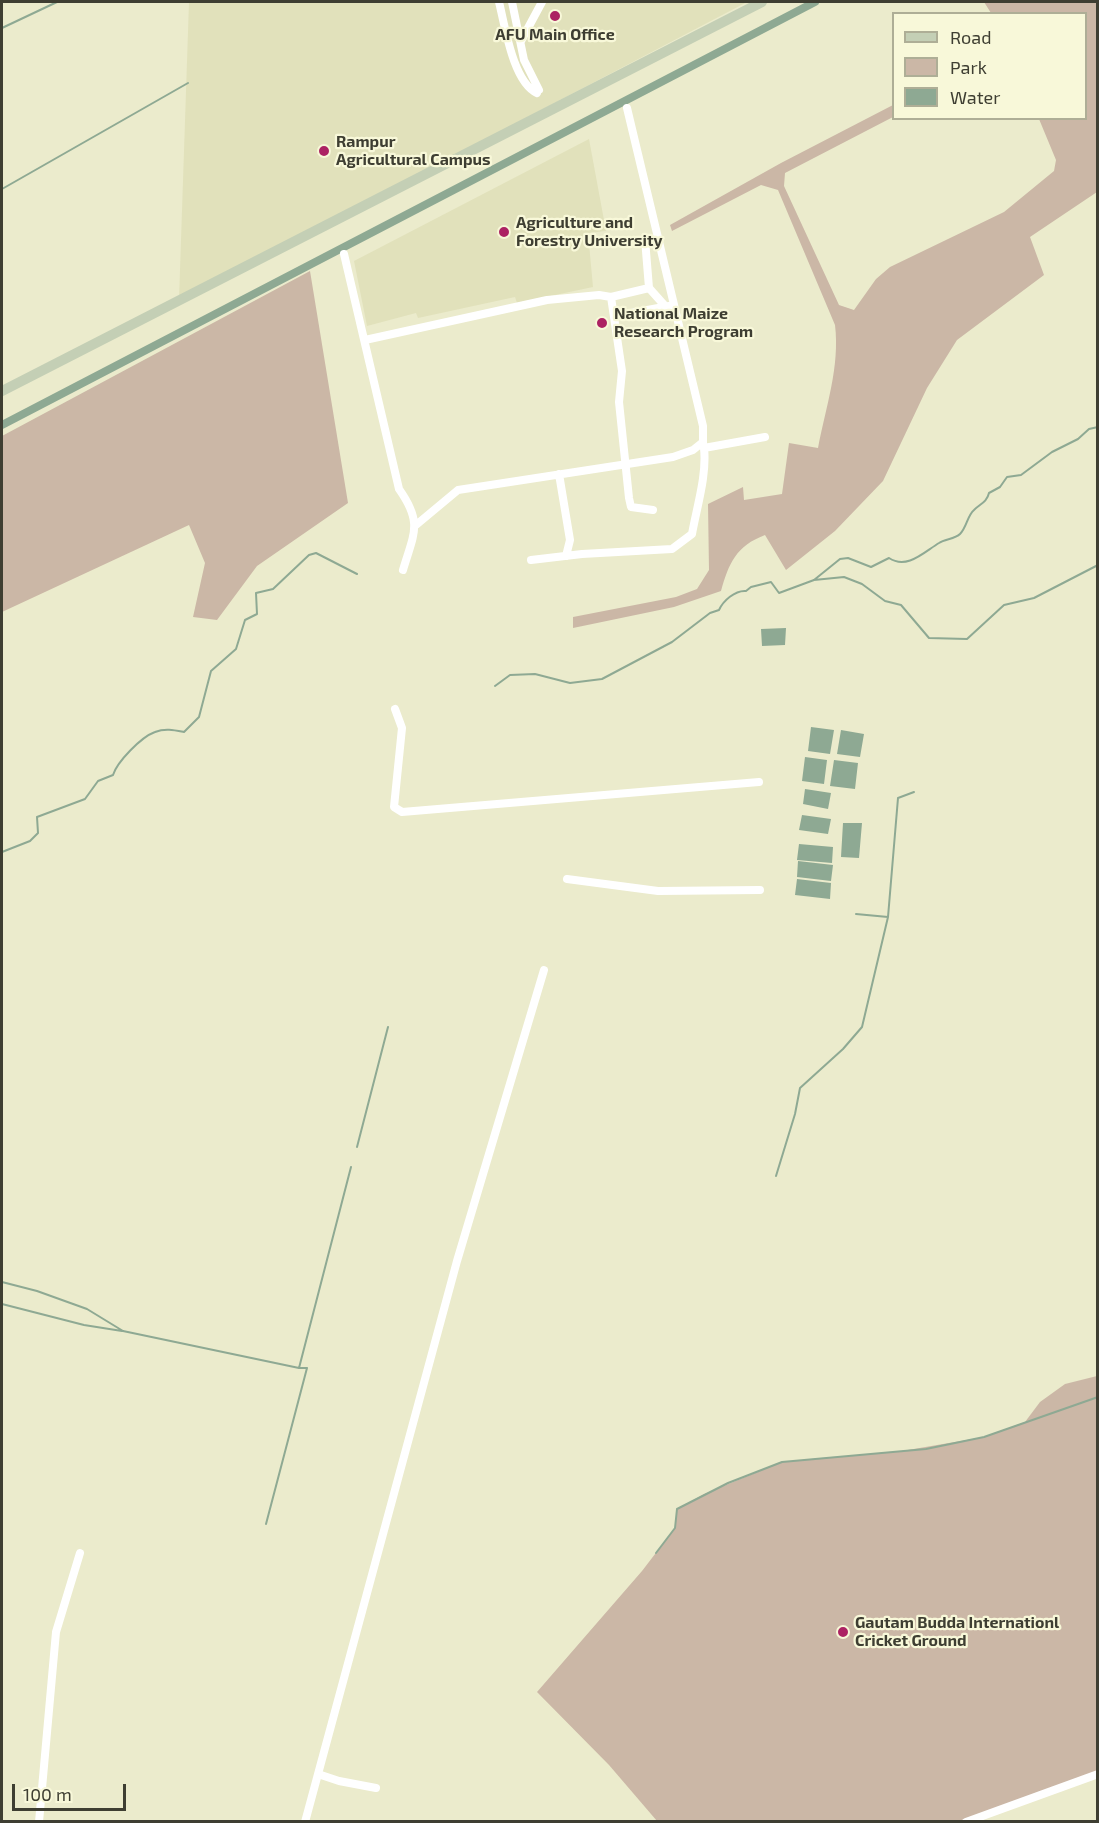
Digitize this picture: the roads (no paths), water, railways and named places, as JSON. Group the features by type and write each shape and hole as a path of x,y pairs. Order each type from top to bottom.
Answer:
{"main road":[{"path":"2,391 762,2"}],"street":[{"path":"499,2 518,69 530,90 538,91 528,72 512,2"},
{"path":"522,41 542,2"},
{"path":"531,561 566,556 672,549 692,534 700,481 707,471 703,426 670,306 627,108"},
{"path":"645,239 650,288 670,306"},
{"path":"344,254 399,489 410,504 416,525 403,570"},
{"path":"365,340 547,300 599,295 611,297 650,288"},
{"path":"611,297 622,371 619,402 631,507 653,510"},
{"path":"615,316 670,306"},
{"path":"416,525 458,490 685,454 704,445 765,437"},
{"path":"560,474 570,540 566,556"},
{"path":"395,709 402,728 393,807 402,812 759,782"},
{"path":"567,879 658,891 760,890"},
{"path":"305,1821 457,1260 544,970"},
{"path":"39,1821 56,1632 80,1553"},
{"path":"318,1774 339,1781 376,1788"},
{"path":"966,1821 1098,1774"}],"water":[{"path":"786,628 785,645 762,646 761,629"},
{"path":"811,727 834,730 830,754 808,751"},
{"path":"841,730 864,734 860,757 837,754"},
{"path":"805,757 827,760 824,784 802,781"},
{"path":"834,760 858,763 855,789 830,786"},
{"path":"805,789 831,793 828,809 803,804"},
{"path":"802,815 831,819 828,834 799,830"},
{"path":"843,823 862,823 859,858 841,857"},
{"path":"799,844 833,847 832,863 797,860"},
{"path":"798,861 833,865 831,881 797,877"},
{"path":"797,879 831,883 830,899 795,895"}],"waterway":[{"path":"2,28 57,2"},
{"path":"2,425 815,2"},
{"path":"2,189 188,83"},
{"path":"495,686 510,675 535,674 570,683 602,679 672,642 710,613 719,610 730,597 751,587 771,582 779,593 814,580 840,559 848,558 871,567 889,558 902,562 909,561 941,542 960,534 972,512 985,501 989,493 1000,487 1007,477 1021,475 1052,452 1078,439 1089,429 1098,427"},
{"path":"2,852 30,841 38,833 37,817 85,799 98,781 113,775 124,757 143,739 162,730 184,732 199,717 211,671 236,649 245,620 257,614 256,593 273,589 309,555 316,553 357,574"},
{"path":"814,580 844,577 862,584 885,601 901,605 929,638 967,639 1004,605 1034,598 1098,565"},
{"path":"776,1176 795,1114 800,1088 843,1049 862,1027 888,917 898,798 914,792"},
{"path":"856,914 888,917"},
{"path":"357,1147 388,1027"},
{"path":"2,1282 37,1291 87,1309 123,1331 299,1368 351,1167"},
{"path":"2,1304 84,1325 122,1331"},
{"path":"266,1524 307,1368 299,1368"},
{"path":"656,1553 675,1528 677,1509 728,1483 782,1462 926,1449 984,1437 1098,1397"}],"place":[{"name":"AFU Main Office","path":"555,16"},
{"name":"Rampur Agricultural Campus","path":"324,151"},
{"name":"Agriculture and Forestry University","path":"504,232"},
{"name":"National Maize Research Program","path":"602,323"},
{"name":"Gautam Budda Internationl Cricket Ground","path":"843,1632"}]}
